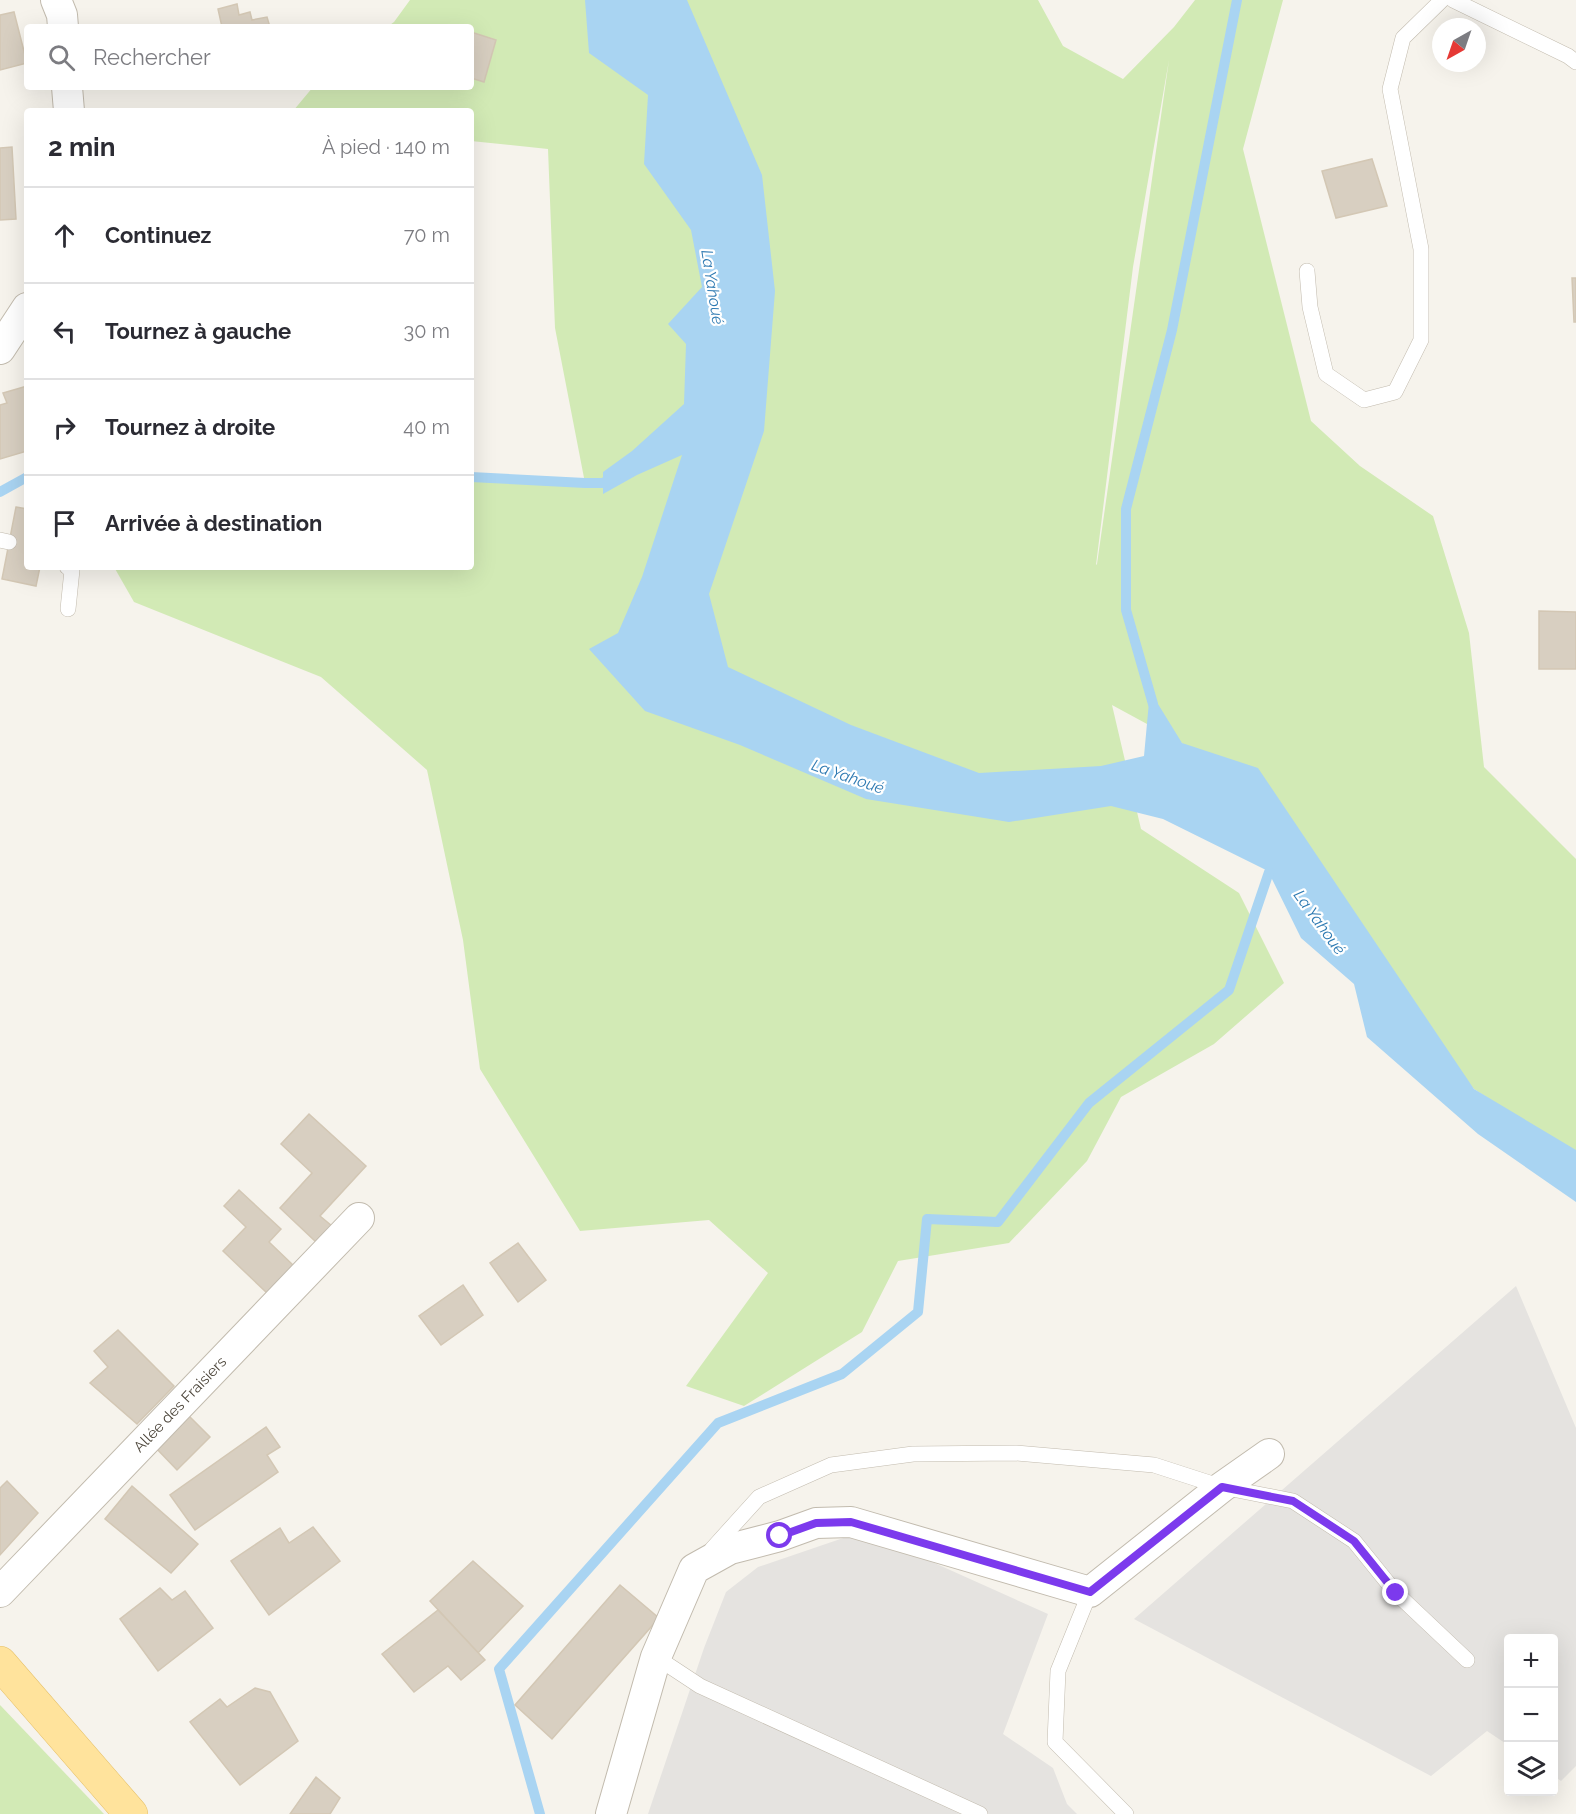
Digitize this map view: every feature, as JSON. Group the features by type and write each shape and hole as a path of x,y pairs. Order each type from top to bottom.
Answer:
{"main road":[{"path":"0,1663 131,1814"}],"street":[{"path":"56,0 63,24"},
{"path":"67,90 69,108"},
{"path":"0,349 24,313"},
{"name":"Allée des Fraisiers","path":"0,1592 359,1218"},
{"path":"611,1814 656,1657 694,1569 730,1548 780,1536 816,1523 851,1522 1090,1592 1222,1487 1269,1454"}],"lane":[{"path":"1307,271 1310,307 1326,374 1364,400 1395,392 1421,340 1421,249 1390,89 1403,38 1442,0"},
{"path":"1453,0 1576,62"},
{"path":"68,609 72,570"},
{"path":"694,1569 759,1497 831,1465 913,1454 1016,1453 1154,1465 1222,1487 1293,1501 1354,1541 1396,1593 1467,1660"},
{"path":"1090,1592 1058,1671 1055,1742 1126,1814"},
{"path":"656,1657 700,1686 952,1808 980,1814"}],"green space":[{"path":"410,0 1038,0 1063,46 1123,79 1174,27 1195,0 1283,0 1243,149 1311,421 1360,466 1433,516 1469,633 1484,767 1576,859 1576,1155 1474,1089 1182,743 1112,705 1141,829 1239,893 1284,983 1214,1044 1121,1097 1087,1161 1009,1243 898,1261 862,1332 744,1406 686,1386 768,1273 709,1220 580,1231 480,1069 463,940 427,770 321,677 134,602 116,570 474,570 474,477 585,483 555,328 548,149 474,141 474,108 296,108 310,90 474,90 474,24 391,24","holes":["1169,60 1097,564 1133,267"]},
{"path":"0,1705 104,1814 0,1814"}],"shaded area":[{"path":"1516,1286 1576,1428 1576,1766 1561,1781 1558,1779 1558,1634 1504,1634 1504,1742 1487,1731 1431,1776 1134,1619"},
{"path":"855,1534 901,1548 1048,1614 1003,1734 1053,1768 1067,1804 1077,1814 648,1814 704,1648 726,1592 758,1567"}],"water":[{"name":"La Yahoué","path":"585,0 687,0 762,175 775,291 764,431 709,594 728,667 851,725 979,773 1101,766 1144,756 1150,691 1182,743 1258,768 1474,1089 1576,1150 1576,1202 1478,1134 1367,1037 1354,984 1301,938 1268,871 1163,819 1111,806 1009,822 866,799 740,745 645,711 589,649 618,633 642,577 682,455 637,475 603,494 603,472 632,451 684,404 686,344 668,324 702,287 691,230 644,164 648,95 589,53"}],"building":[{"path":"237,4 239,15 250,12 252,20 267,17 269,24 221,24 218,9"},
{"path":"14,12 24,51 24,64 0,70 0,15"},
{"path":"474,33 496,40 484,82 474,79"},
{"path":"12,147 16,219 0,220 0,148"},
{"path":"1372,159 1387,206 1336,218 1322,171"},
{"path":"1572,278 1576,278 1576,322 1574,322"},
{"path":"24,387 24,452 0,459 0,405 7,403 3,393"},
{"path":"16,507 24,508 24,570 39,570 36,586 2,579"},
{"path":"1539,611 1576,612 1576,669 1539,669"},
{"path":"309,1114 366,1166 320,1216 332,1226 316,1242 280,1208 312,1173 281,1144"},
{"path":"239,1190 281,1229 269,1242 294,1266 268,1294 223,1251 246,1227 224,1206"},
{"path":"518,1243 546,1280 518,1302 490,1263"},
{"path":"463,1285 483,1315 441,1345 419,1316"},
{"path":"118,1330 174,1386 137,1424 90,1383 108,1367 94,1351"},
{"path":"189,1416 210,1437 177,1470 155,1447"},
{"path":"266,1427 280,1447 267,1455 278,1472 195,1530 170,1495"},
{"path":"7,1481 38,1513 0,1555 0,1488"},
{"path":"132,1486 198,1544 171,1573 105,1519"},
{"path":"313,1527 340,1561 269,1615 231,1561 280,1528 289,1543"},
{"path":"473,1561 523,1606 478,1653 430,1601"},
{"path":"620,1585 659,1618 552,1739 515,1705"},
{"path":"160,1588 172,1600 185,1591 213,1628 158,1671 120,1619"},
{"path":"438,1610 485,1660 461,1680 448,1666 414,1692 382,1654"},
{"path":"255,1688 270,1692 298,1741 240,1785 190,1722 220,1699 227,1707"},
{"path":"316,1777 340,1798 330,1814 290,1814"}],"waterway":[{"path":"1153,704 1126,610 1126,509 1172,330 1237,0"},
{"path":"474,477 603,483 616,476"},
{"path":"0,492 24,479"},
{"path":"540,1814 499,1669 718,1423 842,1374 918,1312 927,1219 998,1222 1089,1103 1229,990 1269,872"}],"route":[{"path":"780,1536 816,1523 851,1522 1090,1592 1222,1487 1293,1501 1354,1541 1396,1593"}]}
